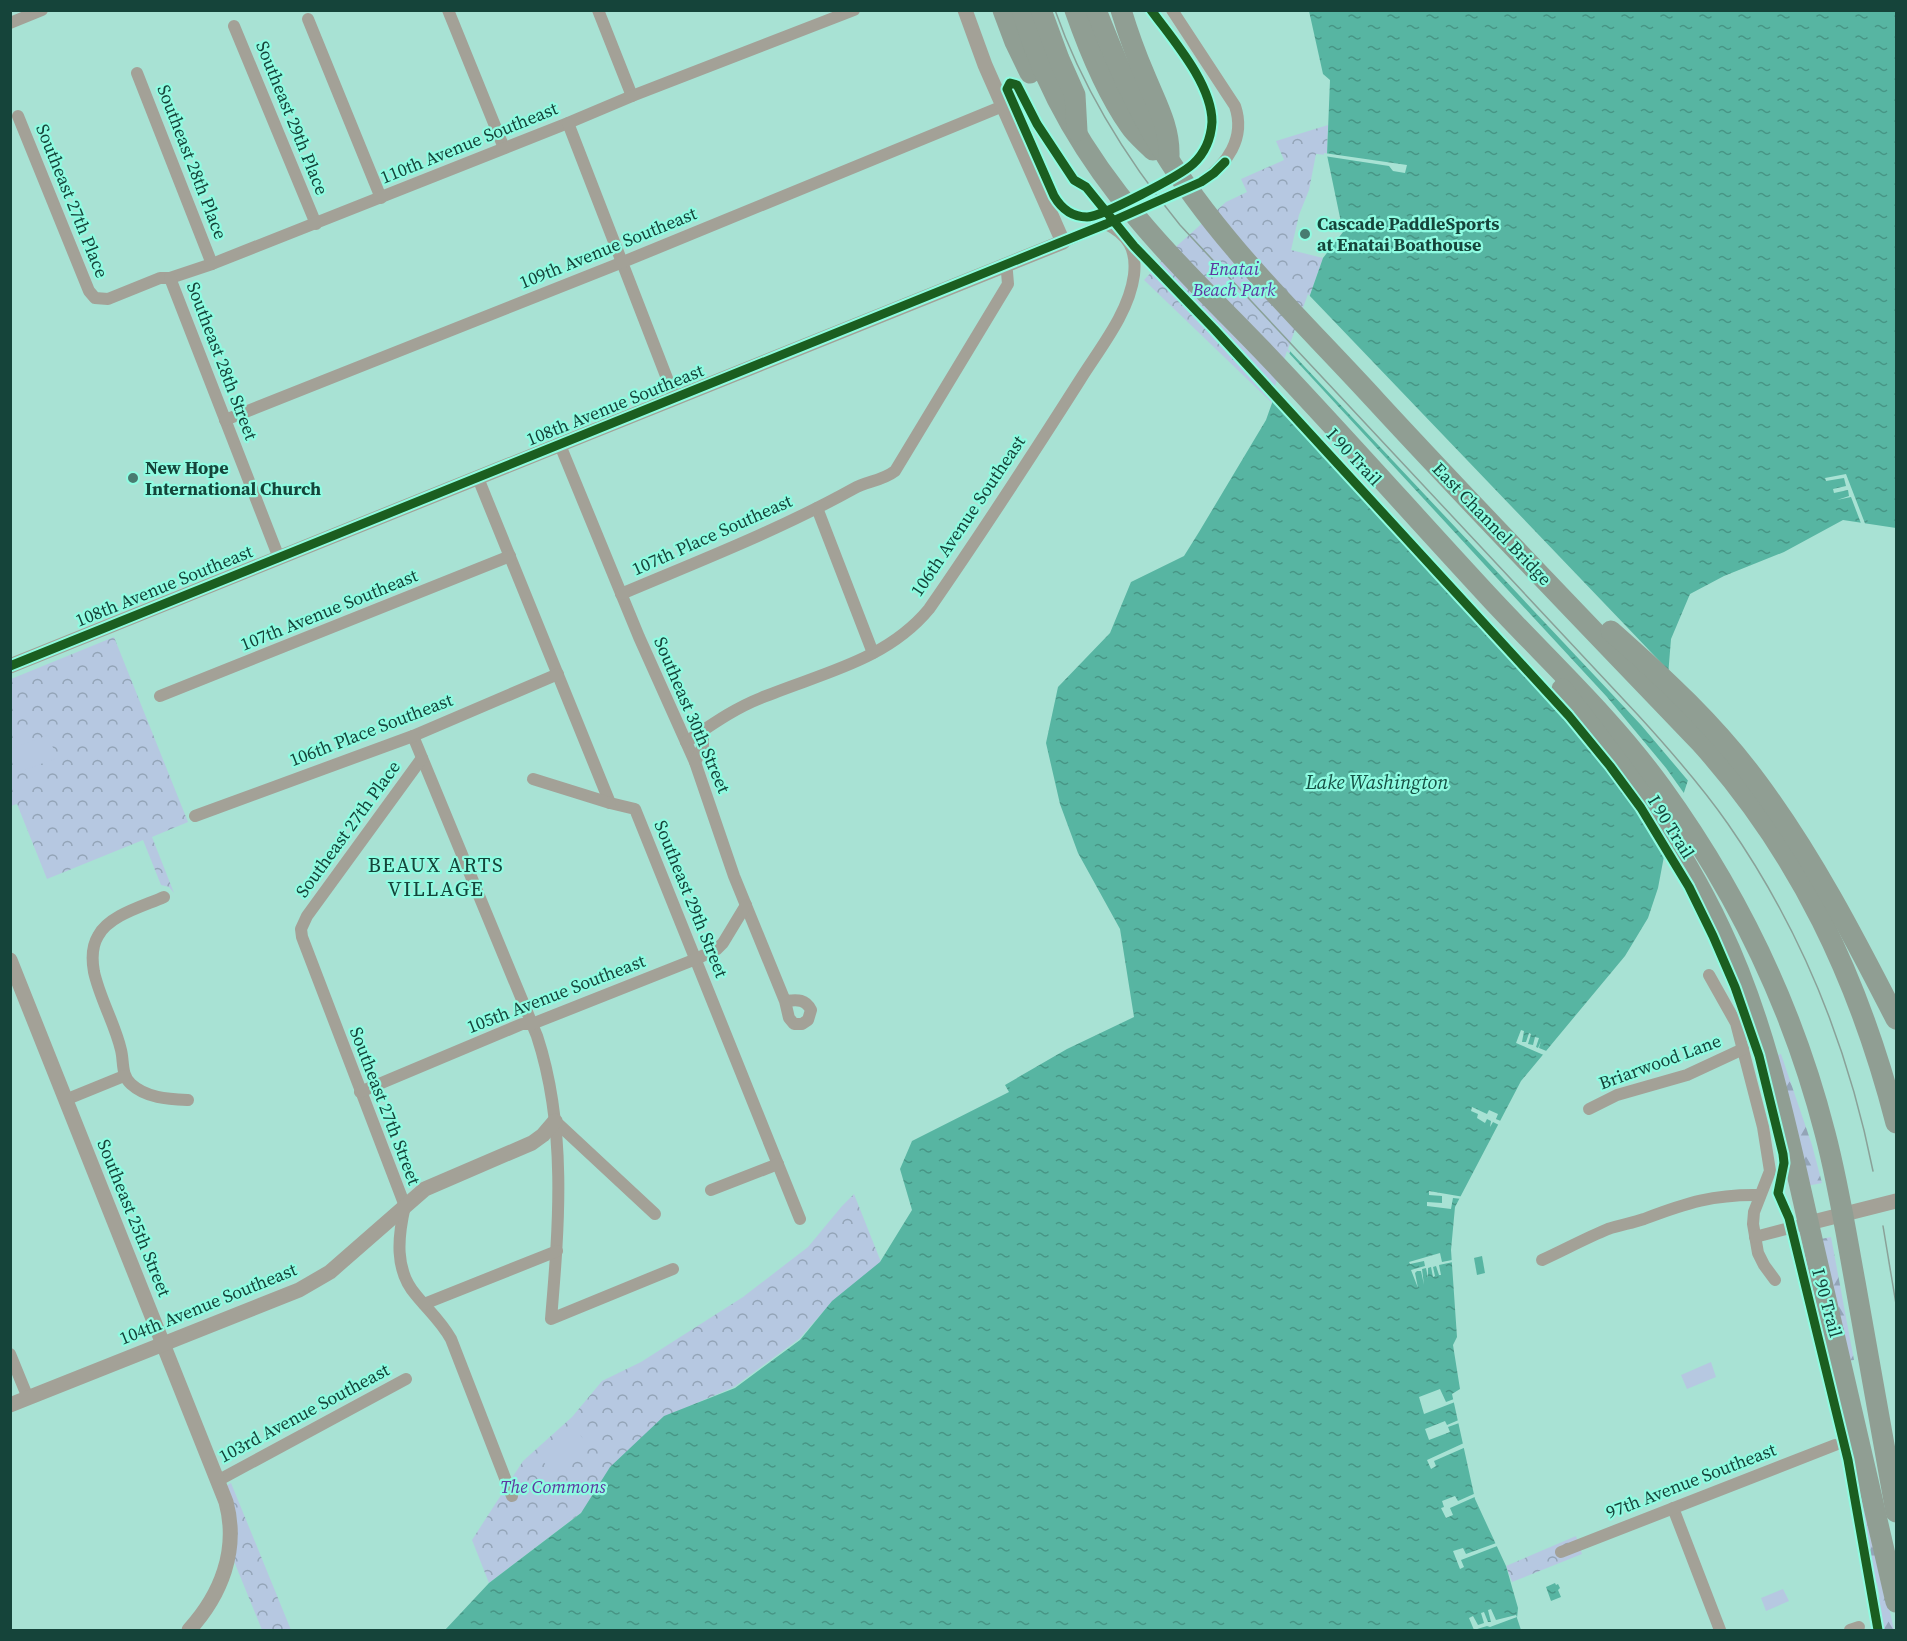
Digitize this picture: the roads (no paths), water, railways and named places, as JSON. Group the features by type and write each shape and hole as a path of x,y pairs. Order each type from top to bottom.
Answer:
{"highway":[{"path":"1003,10 1036,87 1077,132"},
{"path":"1022,10 1032,44 1048,82 1077,132 1110,182 1139,220 1594,705 1658,782 1702,845 1736,903 1753,936 1793,1032 1826,1137 1896,1512"},
{"path":"1041,10 1059,59 1076,95 1077,132"},
{"path":"1075,10 1099,68 1123,114 1132,128 1163,150"},
{"path":"1096,10 1127,87 1163,150"},
{"path":"1121,10 1139,62 1165,123 1163,150"},
{"name":"East Channel Bridge","path":"1163,150 1203,208 1258,275 1721,765 1823,901"},
{"path":"1498,605 1652,809 1706,899 1729,948 1767,1054 1797,1166 1896,1602"},
{"path":"1823,901 1896,1019"},
{"path":"1823,901 1843,964 1869,1028 1896,1123"}],"street":[{"path":"10,23 42,10"},
{"path":"448,10 504,148"},
{"path":"598,10 632,96"},
{"name":"110th Avenue Southeast","path":"95,298 108,299 160,278 170,278 212,264 854,10"},
{"path":"964,10 1003,106 1063,242"},
{"name":"108th Avenue Southeast","path":"10,666 1004,266 1202,182 1225,162 1237,136 1239,124 1235,106 1172,10"},
{"path":"308,19 381,198"},
{"name":"Southeast 29th Place","path":"234,26 316,224"},
{"name":"Southeast 28th Place","path":"137,73 212,264"},
{"name":"109th Avenue Southeast","path":"225,420 623,262 1003,106"},
{"name":"Southeast 27th Place","path":"18,116 89,291 95,298"},
{"path":"568,123 675,399"},
{"name":"106th Avenue Southeast","path":"686,742 734,710 873,653 900,638 929,609 1054,420 1122,312 1132,287 1134,258 1130,244 1121,232 1106,224"},
{"path":"873,653 817,508 856,487 884,478 895,471 1008,284 1004,266"},
{"name":"Southeast 28th Street","path":"170,278 279,558"},
{"name":"Southeast 30th Street","path":"560,445 621,594 695,762 746,905 785,1001"},
{"path":"478,478 610,803"},
{"name":"107th Place Southeast","path":"621,594 817,508"},
{"name":"107th Avenue Southeast","path":"160,696 510,556"},
{"name":"106th Place Southeast","path":"195,816 413,736 558,675"},
{"path":"695,762 703,746 703,731"},
{"path":"413,736 532,1024 549,1076 558,1155 557,1251 551,1319 673,1269"},
{"name":"Southeast 27th Place","path":"303,922 422,758"},
{"path":"533,779 610,803"},
{"name":"Southeast 29th Street","path":"610,803 635,809 800,1219"},
{"path":"164,897 110,922 97,936 94,945 94,971 120,1047 124,1076 141,1091 158,1097 188,1100"},
{"name":"105th Avenue Southeast","path":"360,1092 522,1024 532,1024 696,959 723,943 746,905"},
{"name":"Southeast 27th Street","path":"303,922 302,937 405,1206 398,1239 403,1273 408,1285 445,1328 458,1354 512,1496"},
{"name":"Southeast 25th Street","path":"10,960 219,1480 229,1514 228,1556 217,1592 206,1612 189,1630"},
{"path":"1709,975 1736,1023 1763,1127 1770,1171 1754,1212 1753,1224 1761,1259 1775,1280"},
{"name":"Briarwood Lane","path":"1589,1109 1617,1095 1687,1075 1743,1049"},
{"path":"65,1100 124,1076"},
{"path":"555,1121 655,1214"},
{"name":"104th Avenue Southeast","path":"10,1405 282,1298 314,1282 335,1268 425,1189 532,1143 543,1135 555,1121"},
{"path":"711,1190 778,1164"},
{"path":"1542,1260 1610,1228 1641,1220 1678,1205 1736,1194 1760,1195"},
{"path":"1755,1237 1896,1201"},
{"path":"424,1304 557,1251"},
{"path":"10,1354 28,1398"},
{"name":"103rd Avenue Southeast","path":"219,1480 406,1379"},
{"name":"97th Avenue Southeast","path":"1561,1552 1835,1445"},
{"path":"1673,1508 1720,1630"}],"water":[{"name":"Lake Washington","path":"1309,11 1896,11 1896,528 1843,520 1784,552 1724,576 1690,594 1671,639 1665,713 1689,777 1665,851 1658,888 1648,918 1625,956 1521,1081 1455,1207 1451,1250 1457,1337 1453,1345 1460,1389 1452,1394 1475,1499 1506,1566 1518,1608 1517,1618 1521,1630 445,1630 489,1583 581,1513 610,1467 664,1416 735,1388 800,1340 832,1301 880,1262 912,1210 900,1169 912,1141 1009,1092 1005,1085 1067,1049 1134,1017 1120,929 1078,853 1060,804 1046,743 1058,687 1110,633 1131,582 1184,556 1266,420 1323,258 1343,232 1327,155 1330,80 1323,74"},
{"path":"1482,1256 1485,1273 1477,1275 1474,1258"},
{"path":"1555,1583 1560,1588 1558,1590 1561,1597 1551,1601 1546,1587"}],"tram line":[{"path":"1055,10 1079,68 1108,123 1142,175 1180,225 1638,715 1685,768 1728,824 1778,905 1818,990 1850,1079 1873,1171"},
{"path":"1883,1226 1896,1304"}],"place":[{"name":"Cascade PaddleSports at Enatai Boathouse","path":"1305,234"},
{"name":"New Hope International Church","path":"133,478"}],"district":[{"name":"BEAUX ARTS VILLAGE","path":"436,877"}],"park label":[{"name":"Enatai Beach Park","path":"1234,279"},
{"name":"The Commons","path":"553,1487"}]}
